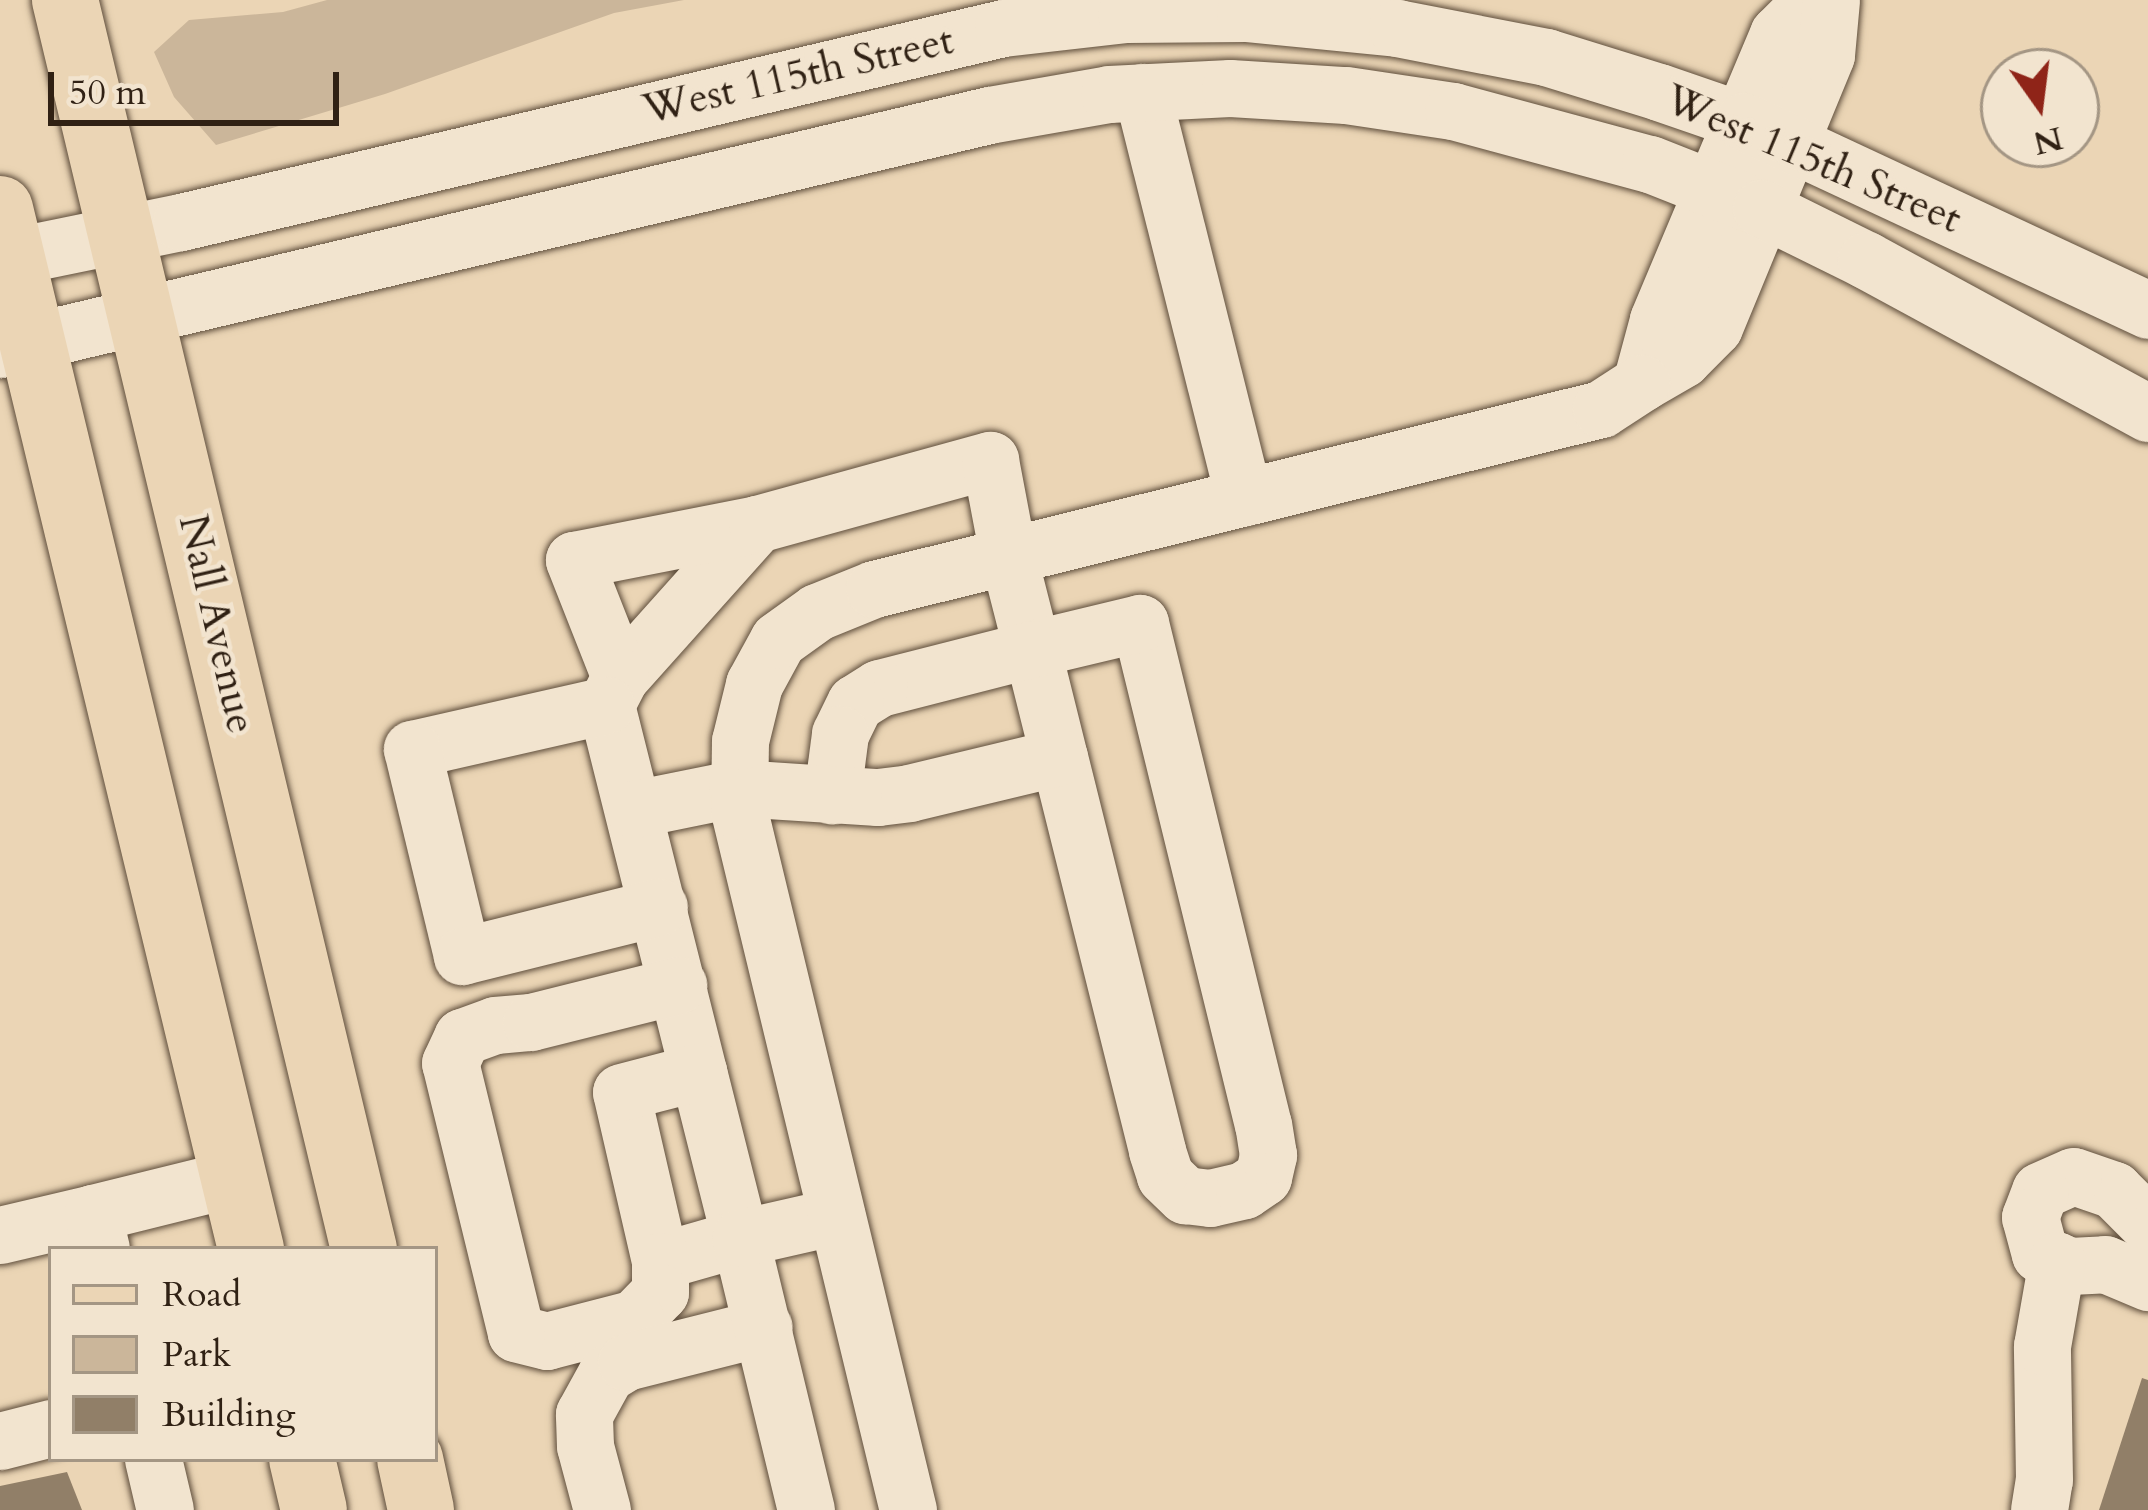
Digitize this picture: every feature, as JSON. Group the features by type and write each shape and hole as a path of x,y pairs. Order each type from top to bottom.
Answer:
{"main road":[{"name":"Nall Avenue","path":"65,0 363,1246"},
{"path":"4,241 16,345 250,1246"},
{"path":"303,1462 314,1510"},
{"path":"411,1462 421,1510"}],"street":[{"path":"1766,131 1778,34 1812,0"},
{"path":"908,1510 737,788 740,741 754,684 778,640 818,612 874,589 1601,410 1641,383 1658,320 1738,198 1766,131 1826,55 1832,0"},
{"name":"West 115th Street","path":"4,241 124,234 982,32 1126,14 1245,13 1397,28 1546,57 1766,131 2148,310"},
{"name":"West 115th Street","path":"16,345 989,115 1142,92 1230,88 1346,95 1453,111 1551,134 1738,198 2148,413"},
{"path":"1142,92 1244,497"},
{"path":"806,1510 634,809 613,691 574,560 757,524 990,460 1008,555 1032,649 1165,1176 1185,1195 1210,1198 1244,1190 1263,1177 1268,1155 1140,623 1032,649 879,688 855,704 840,734 832,795"},
{"path":"659,907 462,956 412,749 613,691 757,524"},
{"path":"634,809 737,788 832,795 909,793 1059,757"},
{"path":"678,985 531,1022 495,1025 462,1037 450,1063 516,1333 547,1341 635,1318 660,1292 660,1261 622,1092 698,1072"},
{"path":"2148,1224 2114,1190 2073,1175 2040,1191 2030,1217 2040,1254 2070,1266 2105,1264 2148,1282"},
{"path":"0,1234 97,1231 234,1178"},
{"path":"660,1261 837,1216"},
{"path":"2039,1510 2044,1480 2042,1346 2057,1260"},
{"path":"602,1510 585,1446 584,1414 606,1374 626,1362 768,1343"},
{"path":"634,1510 618,1415 626,1399 646,1386 768,1343"},
{"path":"0,1441 48,1429"},
{"path":"154,1462 165,1510"}],"green space":[{"path":"327,0 684,0 614,13 385,94 216,145 174,97 154,52 189,20 283,12"}],"building":[{"path":"2142,1378 2148,1380 2148,1510 2099,1510"},
{"path":"67,1472 82,1510 0,1510 0,1486"}]}
